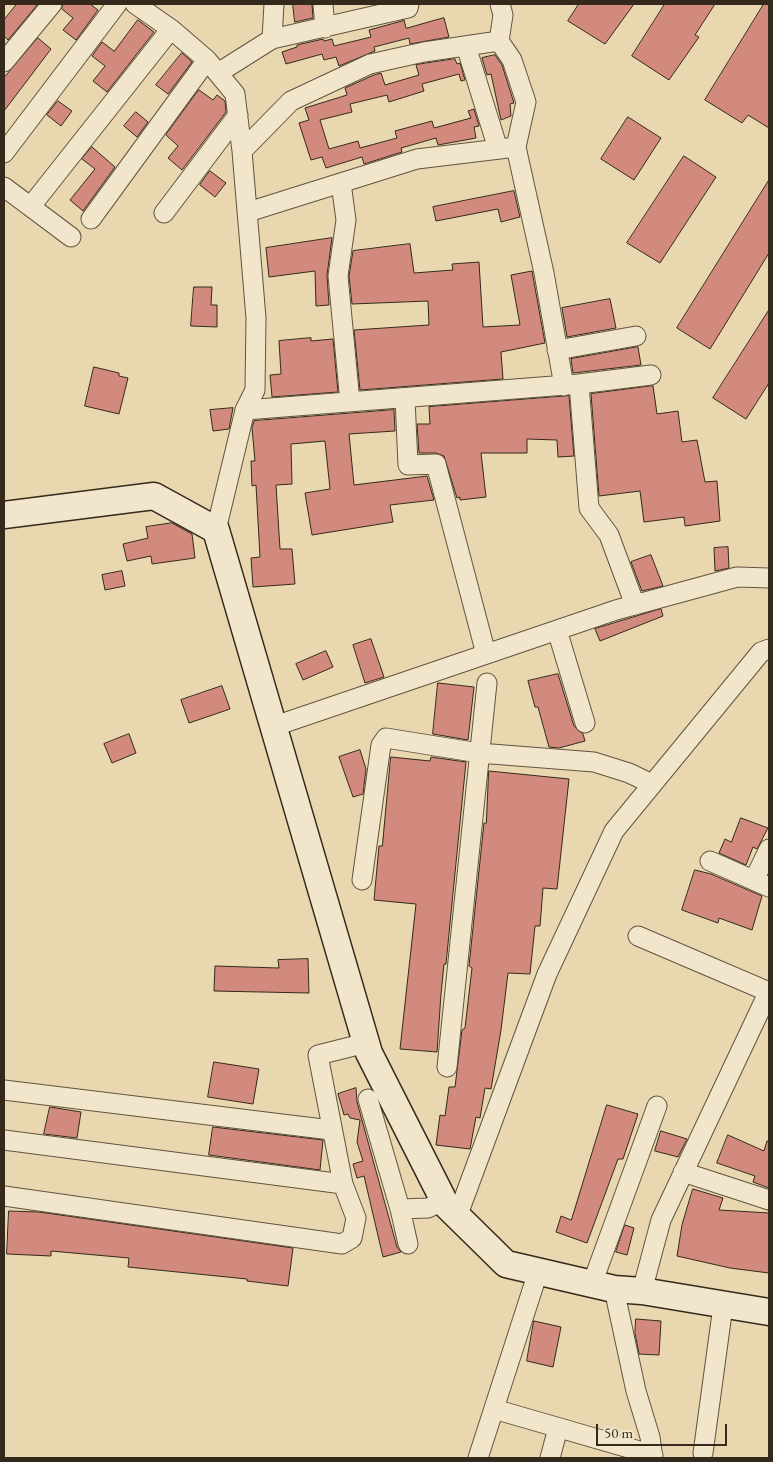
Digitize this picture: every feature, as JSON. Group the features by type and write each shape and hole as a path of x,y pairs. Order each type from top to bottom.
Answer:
{"street":[{"path":"4,62 52,4"},
{"path":"4,153 117,4"},
{"path":"135,4 171,29 212,67 235,94 248,212 256,318 255,390 246,410 216,530 275,726 369,1054 450,1209 506,1264 603,1287 642,1290 723,1306 769,1312"},
{"path":"272,39 274,4"},
{"path":"323,4 325,28"},
{"path":"91,219 212,67 272,39 408,8 408,4"},
{"path":"500,4 503,15 499,41 512,60 526,102 507,148"},
{"path":"31,206 171,29"},
{"path":"242,152 291,101 370,64 424,52 499,41"},
{"path":"466,46 507,148 544,273 557,350 571,385 589,508 609,536 635,605"},
{"path":"164,213 238,116"},
{"path":"248,212 417,159 507,148"},
{"path":"341,183 346,220 338,276 350,402"},
{"path":"4,186 71,237"},
{"path":"557,350 636,336"},
{"path":"246,410 571,385 651,375"},
{"path":"405,398 408,465 436,464 486,654"},
{"path":"4,515 154,496 216,530"},
{"path":"275,726 635,605 737,577 769,578"},
{"path":"557,630 586,723"},
{"path":"450,1209 547,974 614,831 761,652 769,648"},
{"path":"447,1067 487,683"},
{"path":"362,880 381,745 386,738 479,753 594,762 629,772 652,784"},
{"path":"710,861 762,884 769,848"},
{"path":"638,936 769,992 661,1220 642,1290"},
{"path":"4,1196 342,1244 352,1238 356,1218 343,1184 331,1130 318,1055 366,1043"},
{"path":"4,1090 331,1130"},
{"path":"368,1099 400,1209 408,1244"},
{"path":"494,1409 653,1456 650,1436 603,1287 657,1106"},
{"path":"4,1140 343,1184"},
{"path":"683,1172 769,1200"},
{"path":"400,1209 450,1209"},
{"path":"478,1458 538,1272"},
{"path":"703,1453 723,1306"},
{"path":"550,1458 558,1428"}],"building":[{"path":"17,4 38,4 8,40 4,36 4,20"},
{"path":"63,4 90,4 98,10 76,40 63,30 73,18 62,9"},
{"path":"293,4 312,4 313,18 295,22"},
{"path":"579,4 634,4 605,44 568,21"},
{"path":"665,4 715,4 695,35 699,37 669,80 632,56"},
{"path":"764,4 769,4 769,128 748,115 742,123 705,100"},
{"path":"444,18 449,37 410,44 409,38 374,47 375,51 339,66 336,57 324,60 322,54 286,64 282,52 297,47 297,45 323,39 324,41 332,39 334,46 371,37 369,30 404,20 406,28"},
{"path":"138,20 154,32 107,92 93,81 105,66 92,56 102,42 114,51"},
{"path":"38,38 51,49 4,111 4,78"},
{"path":"182,53 192,62 168,94 156,85"},
{"path":"495,55 502,65 514,103 510,104 511,116 501,120 491,74 487,75 482,58"},
{"path":"455,59 457,64 460,63 465,80 461,81 459,74 422,84 424,91 389,102 387,95 350,104 352,112 320,120 329,149 358,141 360,148 397,138 395,131 432,121 434,128 471,118 468,111 474,109 479,126 474,127 476,138 438,145 436,138 401,148 402,152 364,164 362,157 326,168 322,157 311,160 299,123 309,120 305,108 347,95 345,88 374,75 381,73 385,85 419,75 416,65"},
{"path":"199,90 213,100 217,95 225,101 226,112 182,170 168,158 178,146 166,135"},
{"path":"58,101 72,111 61,126 47,115"},
{"path":"136,112 148,122 137,137 124,126"},
{"path":"628,117 661,138 634,180 601,159"},
{"path":"92,147 115,167 83,211 70,200 95,169 82,159"},
{"path":"684,156 716,177 660,263 627,243"},
{"path":"210,171 226,183 215,197 200,185"},
{"path":"769,180 769,253 710,349 677,328"},
{"path":"514,191 520,217 501,222 498,209 436,221 433,207"},
{"path":"332,238 327,275 329,305 316,306 315,271 269,277 266,248"},
{"path":"410,244 414,273 453,270 452,264 479,262 483,327 520,325 511,275 532,271 545,343 501,352 503,379 360,390 354,330 429,325 428,301 352,304 349,276 353,251"},
{"path":"194,287 212,287 211,305 217,305 217,327 191,326"},
{"path":"610,299 616,328 567,337 562,308"},
{"path":"769,310 769,383 746,419 713,398"},
{"path":"311,338 311,341 333,339 338,392 272,397 270,375 281,374 279,341"},
{"path":"638,347 641,365 573,373 571,359"},
{"path":"94,367 119,373 119,376 128,378 119,414 85,406"},
{"path":"653,386 657,414 678,411 682,442 697,440 705,482 717,481 720,521 685,526 684,517 644,522 640,491 599,496 591,394"},
{"path":"569,396 574,456 558,457 557,440 527,439 527,453 481,453 486,497 460,500 460,497 457,498 444,456 436,453 419,453 417,424 430,424 429,407"},
{"path":"233,408 229,429 213,431 210,410"},
{"path":"394,410 395,431 349,434 354,485 427,476 434,500 390,505 393,522 312,535 305,493 330,489 325,441 291,444 292,484 276,485 280,549 292,549 295,584 253,587 251,558 260,557 256,485 252,486 251,461 255,461 252,428 254,421"},
{"path":"172,523 192,534 195,558 152,564 151,556 127,561 123,544 148,538 146,527"},
{"path":"728,547 729,568 715,571 714,548"},
{"path":"651,555 663,586 642,591 631,562"},
{"path":"122,571 125,586 105,590 102,575"},
{"path":"661,609 663,616 600,641 595,629"},
{"path":"371,639 384,677 365,683 353,645"},
{"path":"326,651 333,667 303,680 296,664"},
{"path":"558,674 574,726 583,734 585,741 559,748 549,747 538,707 535,707 528,681"},
{"path":"438,683 474,687 468,740 433,734"},
{"path":"222,686 230,709 189,723 181,700"},
{"path":"129,734 136,753 112,763 104,744"},
{"path":"360,750 366,769 363,794 353,797 339,757"},
{"path":"391,757 430,761 431,757 466,762 446,964 444,964 441,994 437,1052 400,1049 416,904 374,900 379,846 382,846"},
{"path":"489,771 569,779 557,889 543,888 540,926 535,926 530,974 508,973 491,1089 485,1088 480,1118 476,1117 470,1149 436,1145 440,1115 445,1116 449,1087 455,1087 462,1030 465,1028 472,968 469,966 484,823 486,823"},
{"path":"741,818 768,828 757,849 753,847 746,865 719,853 725,839 731,842"},
{"path":"695,870 711,874 762,896 752,930 719,918 718,923 682,910"},
{"path":"308,959 309,993 214,991 215,966 279,968 278,960"},
{"path":"214,1062 259,1069 253,1104 208,1097"},
{"path":"356,1088 357,1102 397,1247 401,1252 383,1257 364,1176 357,1178 353,1164 363,1161 357,1142 360,1120 350,1118 348,1114 344,1115 338,1094"},
{"path":"607,1105 638,1114 623,1159 618,1159 587,1243 556,1232 561,1216 571,1220"},
{"path":"50,1107 81,1112 77,1138 44,1134"},
{"path":"213,1127 323,1140 320,1170 209,1155"},
{"path":"661,1131 687,1139 678,1157 655,1151"},
{"path":"728,1135 764,1151 767,1141 769,1141 769,1188 753,1182 755,1176 717,1163"},
{"path":"693,1189 723,1198 719,1210 769,1213 769,1273 730,1268 677,1256 682,1225"},
{"path":"9,1211 39,1212 293,1248 288,1286 247,1281 247,1279 128,1267 129,1258 51,1251 51,1256 7,1254"},
{"path":"625,1225 634,1228 627,1255 616,1252"},
{"path":"636,1319 661,1321 659,1355 639,1354 635,1333"},
{"path":"534,1321 561,1327 553,1367 527,1361"}]}
